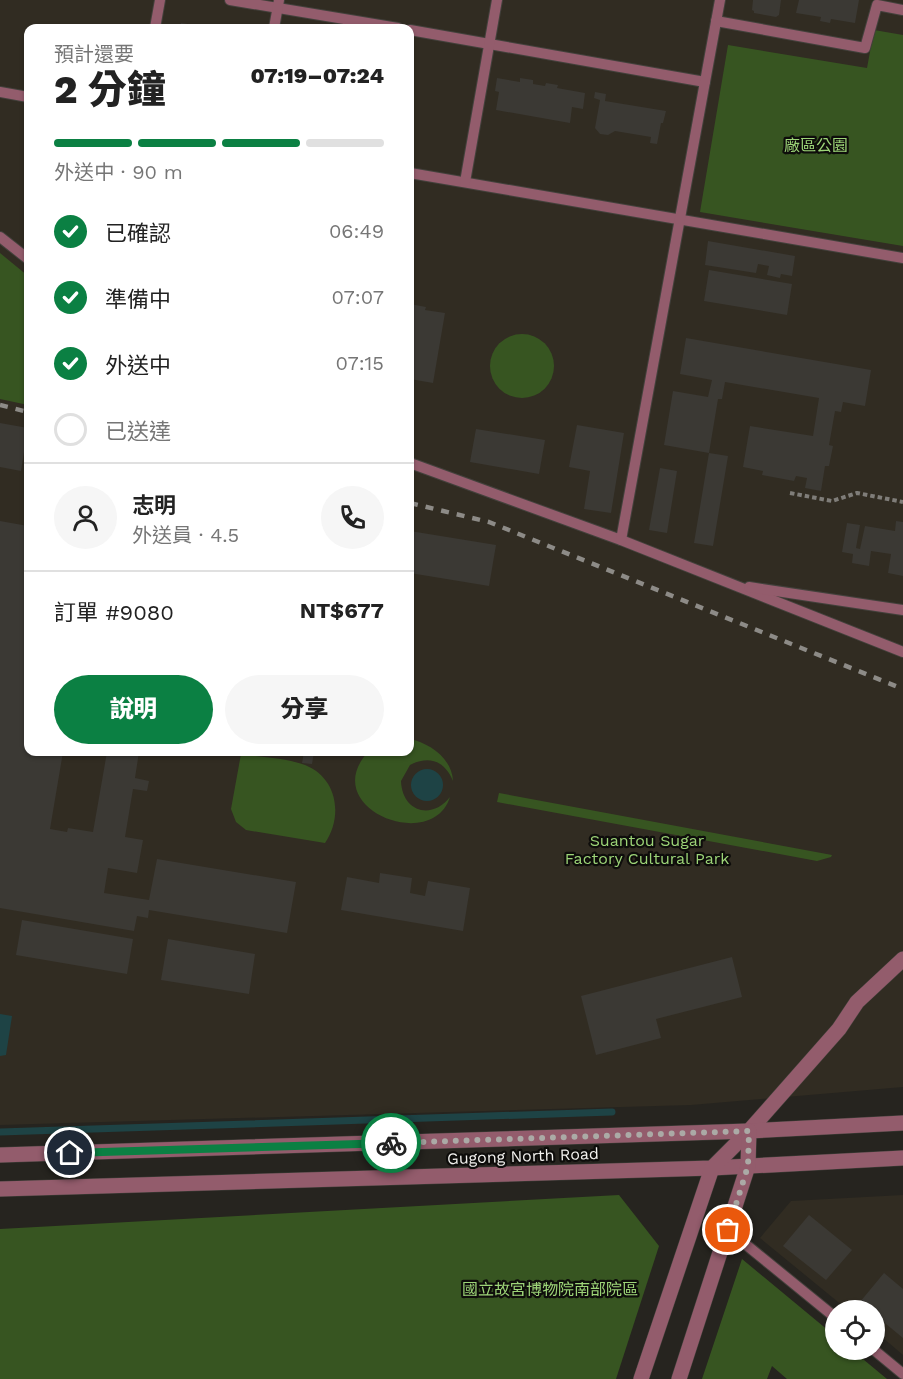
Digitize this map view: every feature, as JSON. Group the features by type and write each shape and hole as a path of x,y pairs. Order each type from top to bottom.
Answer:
{"street":[{"path":"641,1379 712,1168 749,1131 839,1029 857,1002 903,959"},
{"name":"Gugong North Road","path":"0,1155 749,1131 903,1123"},
{"path":"680,1379 748,1166 749,1131"},
{"name":"Gugong North Road","path":"0,1189 712,1168 903,1158"}],"lane":[{"path":"157,24 160,0"},
{"path":"230,0 278,4 378,24"},
{"path":"465,182 497,0"},
{"path":"621,540 720,0"},
{"path":"275,24 278,4"},
{"path":"716,21 865,48 877,5 903,10"},
{"path":"414,31 705,82"},
{"path":"0,92 24,96"},
{"path":"414,173 903,258"},
{"path":"0,237 24,256"},
{"path":"414,464 621,540 903,652"},
{"path":"731,585 903,610"},
{"path":"728,1230 825,1309"},
{"path":"885,1359 903,1374"}],"path":[{"path":"790,493 832,501 857,493 903,502"}],"shaded area":[{"name":"Suantou Sugar Factory Cultural Park","path":"0,0 903,0 903,1087 691,1105 0,1125"},
{"path":"903,1195 903,1355 885,1340 885,1300 836,1300 760,1238 791,1201"}],"green space":[{"name":"廠區公園","path":"874,30 903,35 903,246 700,212 728,45 867,68"},
{"path":"0,253 24,273 24,404 0,399"},
{"path":"522,334 540,340 548,348 554,366 548,384 540,392 522,398 504,392 496,384 490,366 496,348 504,340"},
{"path":"414,740 432,748 444,759 449,765 453,781 446,769 436,762 424,760 410,765 401,781 406,800 412,806 426,810 434,809 450,797 439,814 422,822 403,823 383,817 367,806 357,791 356,772 366,756 414,756"},
{"path":"241,756 257,756 298,763 316,771 331,789 335,810 331,833 325,843 246,830 236,822 231,809"},
{"path":"499,793 832,855 817,861 497,802"},
{"name":"國立故宮博物院南部院區","path":"619,1195 659,1246 616,1379 0,1379 0,1229"},
{"path":"742,1259 825,1328 825,1360 864,1360 887,1379 787,1379 772,1366 767,1379 702,1379"}],"water":[{"path":"427,769 438,774 443,785 438,796 427,801 416,796 411,785 416,774"},
{"path":"0,1014 12,1016 6,1055 0,1056"}],"building":[{"path":"753,0 781,0 779,15 776,17 754,13"},
{"path":"799,0 859,0 855,23 831,19 830,23 820,21 821,17 796,13"},
{"path":"497,78 520,82 520,78 533,80 533,84 558,85 557,88 585,93 583,109 572,107 570,123 496,110 499,92 495,91"},
{"path":"595,92 606,94 605,101 666,111 657,144 650,143 651,137 615,131 608,135 600,134 595,128 600,100 594,98"},
{"path":"708,241 795,256 792,276 781,274 780,278 767,275 769,266 758,264 756,273 705,265"},
{"path":"709,270 792,284 787,315 704,301"},
{"path":"414,305 426,307 425,310 445,313 433,383 414,380"},
{"path":"686,338 871,370 865,406 843,402 841,412 835,411 829,445 833,446 829,466 825,466 821,491 805,488 807,478 796,476 794,481 762,475 763,471 743,467 750,426 813,436 819,398 725,382 722,399 718,399 709,453 664,445 673,391 708,397 712,380 680,374"},
{"path":"0,423 24,427 21,471 0,467"},
{"path":"577,425 624,433 611,513 584,509 590,471 569,467"},
{"path":"476,429 545,440 539,474 470,462"},
{"path":"709,453 728,456 713,546 694,543"},
{"path":"660,468 677,471 667,533 649,530"},
{"path":"0,521 24,525 24,756 62,756 50,829 67,832 68,828 93,832 106,756 138,756 135,778 149,781 147,791 133,789 125,837 143,840 137,873 108,868 104,893 149,900 157,859 296,882 287,933 149,910 148,918 137,916 134,931 0,908"},
{"path":"896,521 903,522 903,576 888,573 891,554 871,551 869,566 852,563 853,554 842,552 847,523 860,525 856,548 860,549 865,526 895,531"},
{"path":"414,532 496,545 489,586 414,574"},
{"path":"303,756 313,756 312,764 302,763"},
{"path":"380,873 412,878 410,893 425,896 428,881 470,888 463,931 341,910 347,877 379,883"},
{"path":"22,920 133,939 127,974 16,955"},
{"path":"168,939 255,954 249,994 161,980"},
{"path":"732,957 742,997 656,1019 661,1038 596,1055 581,996"},
{"path":"809,1215 852,1250 826,1280 783,1246"},
{"path":"884,1273 903,1289 903,1338 885,1323 885,1300 862,1300"}],"waterway":[{"path":"0,1132 612,1112"}],"railway":[{"path":"0,405 24,411"},
{"path":"414,504 489,522 903,689"}],"way so far":[{"path":"391,1143 749,1131 748,1166 728,1230"}],"route":[{"path":"70,1153 391,1143"}]}
